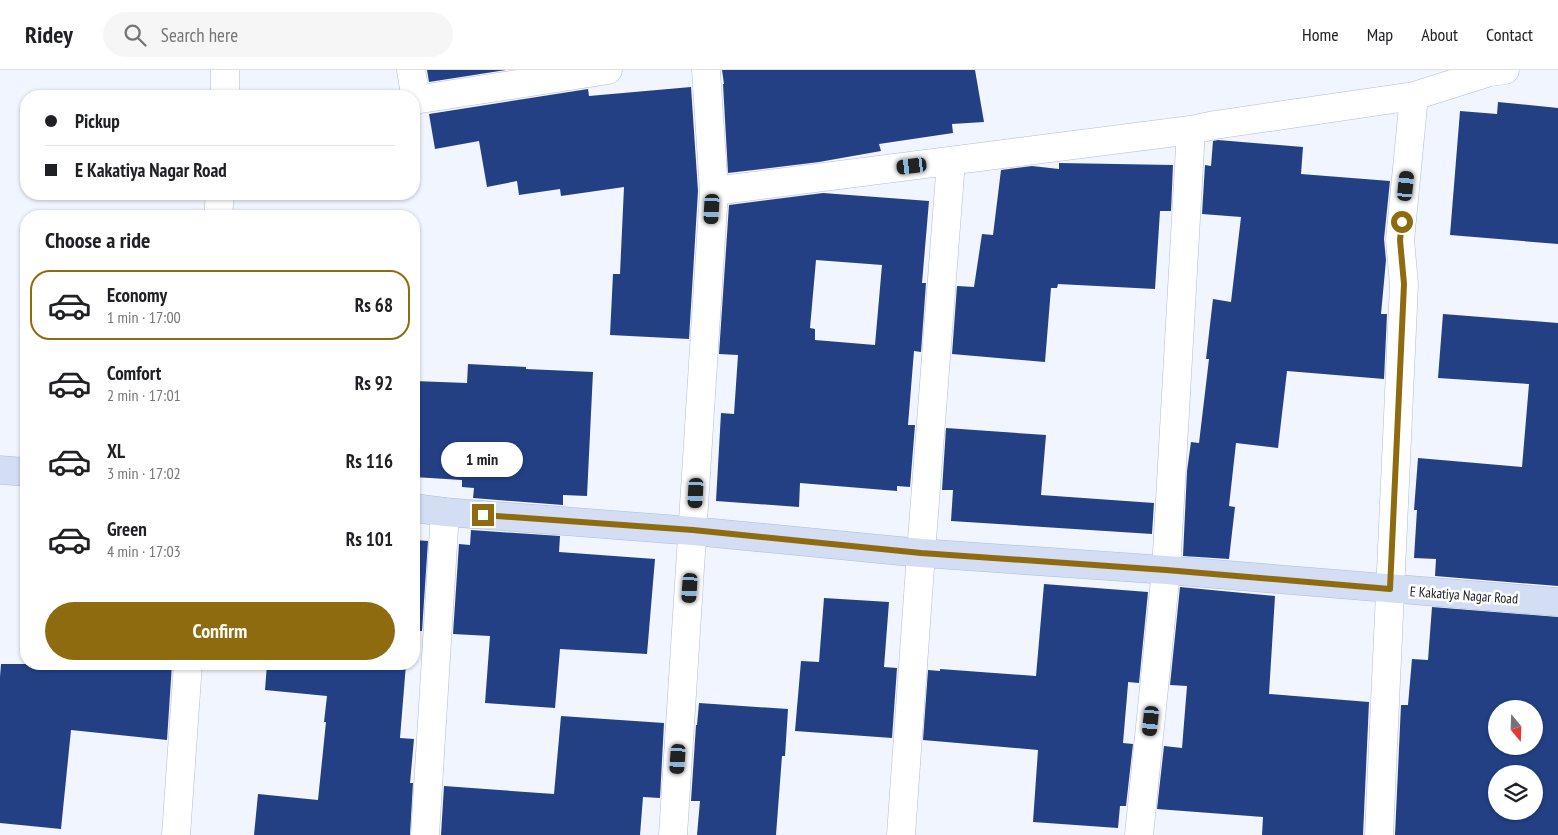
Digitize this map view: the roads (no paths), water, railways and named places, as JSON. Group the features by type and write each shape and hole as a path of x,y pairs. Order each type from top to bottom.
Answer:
{"street":[{"path":"225,70 225,90"},
{"path":"411,70 414,90"},
{"path":"420,99 575,73 608,70"},
{"path":"673,835 714,190 706,70"},
{"path":"714,190 1192,130 1414,96 1495,71"},
{"path":"1380,835 1404,284 1400,240 1414,96"},
{"path":"1139,835 1166,570 1192,130"},
{"path":"901,835 951,161"},
{"path":"0,470 20,472"},
{"name":"E Kakatiya Nagar Road","path":"420,509 693,530 921,553 1166,570 1558,602"},
{"path":"425,835 445,512"},
{"path":"176,835 188,670"}]}
